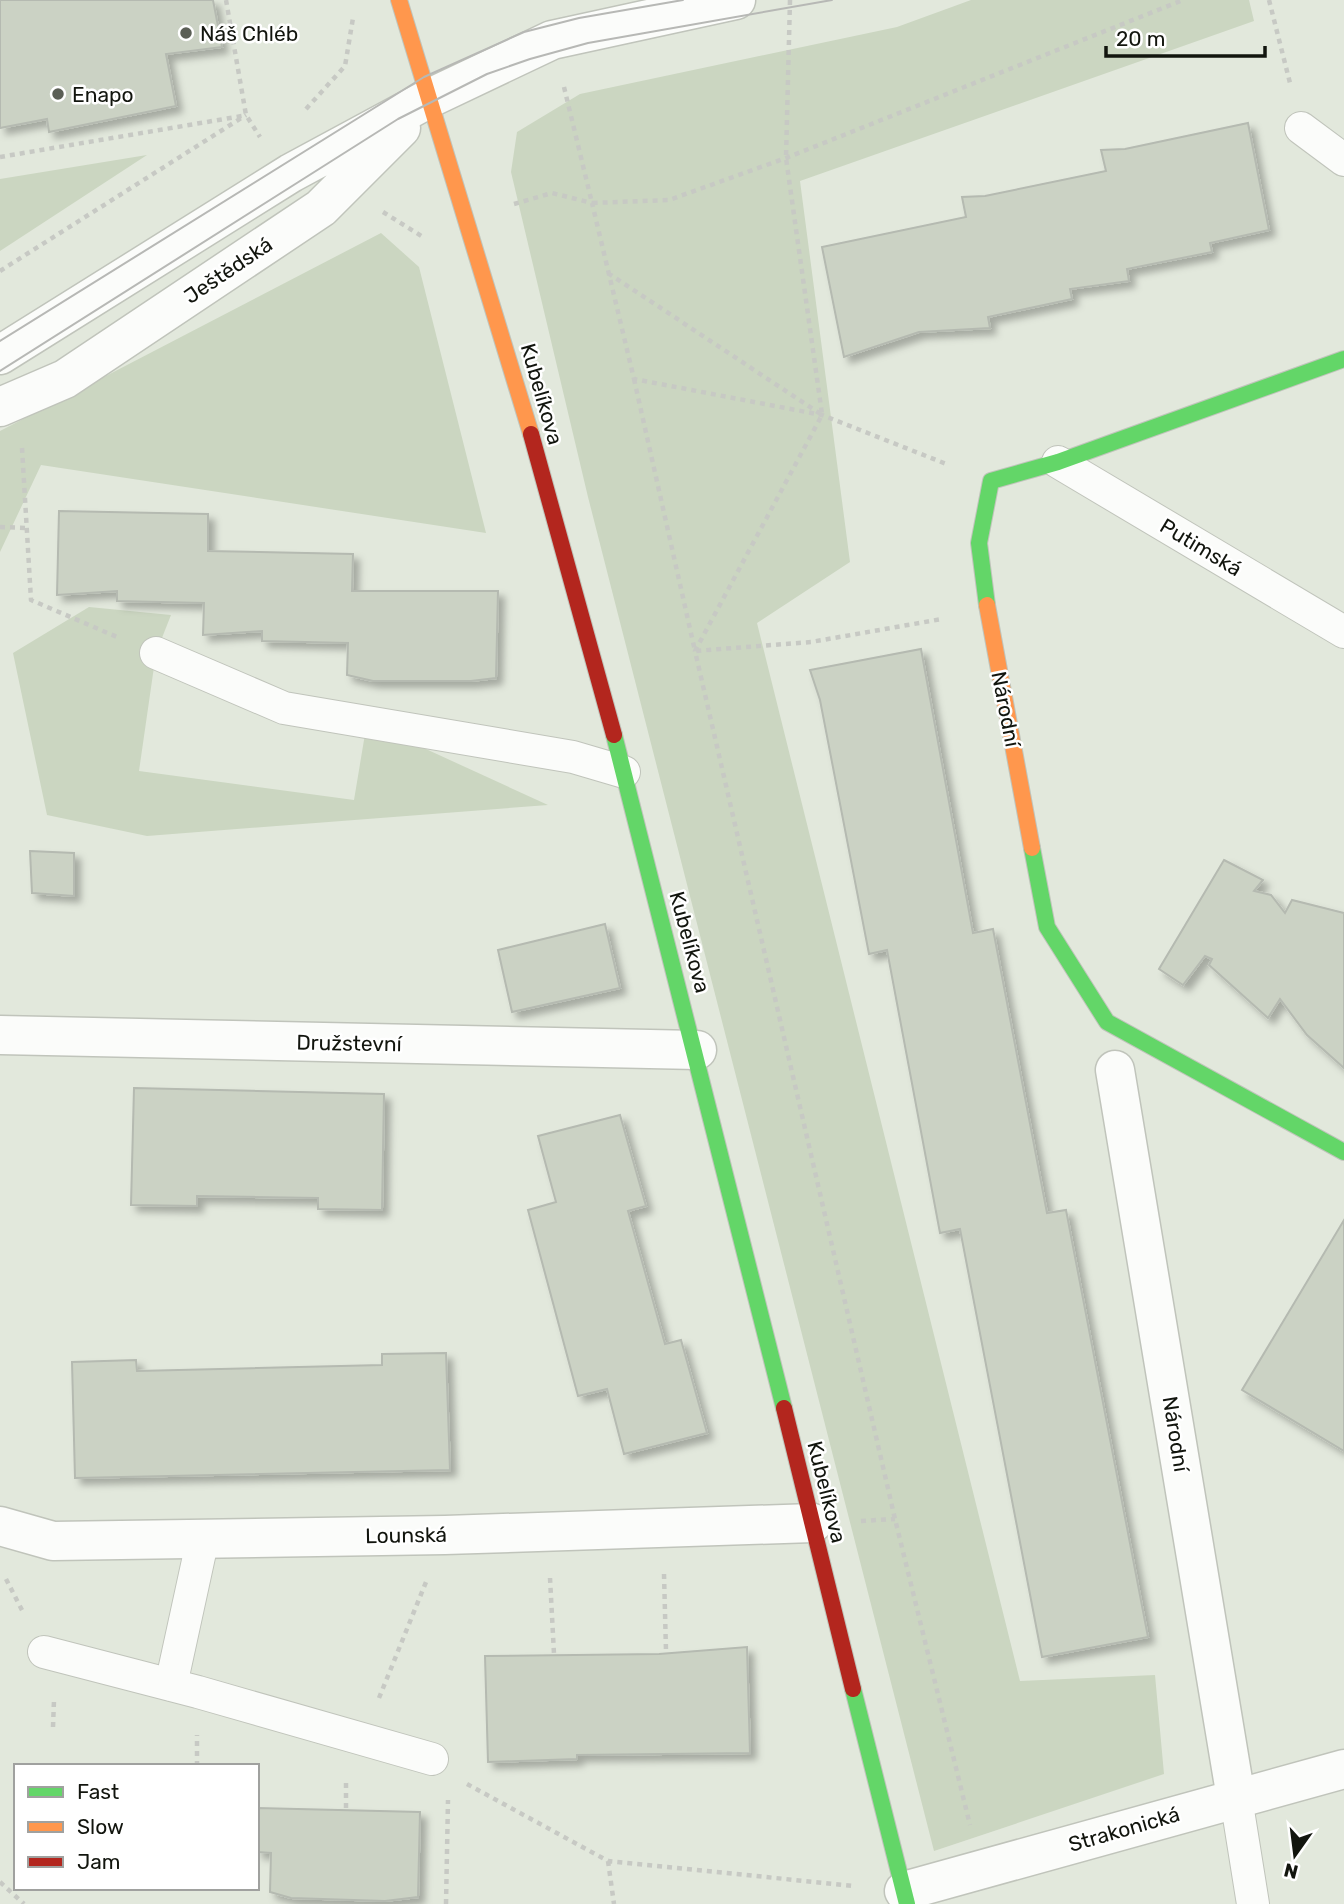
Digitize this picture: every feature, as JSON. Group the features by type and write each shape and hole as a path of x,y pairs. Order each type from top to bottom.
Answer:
{"street":[{"name":"Kubelíkova","path":"398,0 469,215 547,487 624,772 698,1050 905,1898"},
{"name":"Ještědská","path":"0,355 291,173 430,98 552,40 736,0"},
{"name":"Ještědská","path":"10,421 65,379 321,208 430,98"},
{"path":"991,481 1058,461 1344,359"},
{"name":"Národní","path":"991,481 979,543 988,610 1047,927 1107,1022 1344,1152"},
{"name":"Družstevní","path":"0,1035 698,1050"},
{"name":"Národní","path":"1115,1070 1236,1798"},
{"name":"Lounská","path":"0,1526 53,1541 445,1535 813,1523"},
{"name":"Strakonická","path":"905,1898 981,1870 1344,1769"}],"lane":[{"path":"1301,128 1344,160"},
{"name":"Putimská","path":"1058,461 1344,632"},
{"path":"156,653 284,708 573,757 624,772"},
{"path":"171,1685 203,1538"},
{"path":"44,1652 363,1737 441,1767"},
{"path":"1236,1798 1253,1904"}],"path":[{"path":"226,0 246,115"},
{"path":"695,651 822,415 786,158 790,0"},
{"path":"420,234 469,215 552,193 592,203 669,200 786,158 1182,0"},
{"path":"1269,0 1301,128"},
{"path":"305,110 345,66 354,16"},
{"path":"552,40 634,379 895,1519 981,1870"},
{"path":"0,158 246,115"},
{"path":"0,271 246,115"},
{"path":"260,138 271,131"},
{"path":"375,215 385,212 420,234 429,244"},
{"path":"608,273 822,415"},
{"path":"634,379 822,415 991,481"},
{"path":"10,421 29,528 31,600 156,653"},
{"path":"0,527 29,528"},
{"path":"695,651 811,642 988,610"},
{"path":"663,1527 666,1651"},
{"path":"548,1531 554,1654"},
{"path":"363,1737 445,1535"},
{"path":"0,1567 44,1652"},
{"path":"441,1767 608,1861 905,1898"},
{"path":"441,1767 446,1904"},
{"path":"608,1861 614,1904"},
{"path":"0,1882 24,1904"}],"green space":[{"path":"971,0 1249,0 1254,21 800,181 850,562 757,623 1020,1681 1155,1675 1164,1774 934,1851 588,497 511,172 517,132 580,94 897,27"},
{"path":"147,155 0,251 0,179"},
{"path":"381,233 419,267 486,533 41,465 0,552 0,431"},
{"path":"89,607 171,615 156,653 139,771 354,800 367,722 548,805 147,836 47,815 13,653"}],"building":[{"path":"0,0 213,0 222,47 166,54 176,106 49,132 47,119 0,128"},
{"path":"1248,123 1269,230 1210,243 1212,252 1127,269 1129,281 1070,289 1072,299 988,317 990,328 919,332 844,357 822,247 966,217 962,197 985,196 1106,171 1101,150 1125,149"},
{"path":"59,511 208,514 208,551 353,554 352,591 498,591 496,678 471,681 373,681 347,675 348,643 262,641 262,631 203,635 204,603 117,601 117,591 57,595"},
{"path":"921,649 973,933 993,929 1047,1213 1066,1210 1148,1637 1042,1657 960,1229 940,1233 887,950 869,954 820,700 810,670"},
{"path":"30,851 74,853 74,896 32,893"},
{"path":"1224,860 1263,880 1254,891 1271,895 1285,913 1292,900 1344,913 1344,1068 1307,1035 1280,999 1268,1018 1209,965 1212,959 1205,956 1183,985 1159,969"},
{"path":"605,924 620,988 512,1012 498,950"},
{"path":"134,1088 384,1094 382,1210 318,1209 318,1198 197,1196 197,1206 131,1205"},
{"path":"620,1115 646,1206 628,1211 665,1344 681,1340 707,1433 624,1454 607,1389 578,1396 528,1210 556,1202 538,1136"},
{"path":"1344,1220 1344,1451 1242,1390"},
{"path":"446,1353 450,1470 75,1478 72,1362 136,1360 137,1371 382,1365 382,1354"},
{"path":"747,1647 750,1753 577,1755 577,1759 488,1762 485,1656 659,1654"},
{"path":"259,1808 420,1812 418,1897 385,1901 291,1898 270,1892 271,1853 259,1852"}],"tram line":[{"path":"0,341 424,77 524,32 579,18 683,0"},
{"path":"0,371 398,119 487,74 588,43 832,0"}],"traffic: fast":[{"path":"987,605 979,543 991,481 1058,462 1344,359"},
{"path":"614,735 784,1408"},
{"path":"1032,848 1047,927 1107,1022 1344,1152"},
{"path":"853,1689 907,1904"}],"traffic: slow":[{"path":"399,0 531,434"},
{"path":"987,605 1032,848"}],"traffic: jam":[{"path":"531,434 614,735"},
{"path":"784,1408 853,1689"}],"place":[{"name":"Náš Chléb","path":"186,33"},
{"name":"Enapo","path":"58,94"}]}
